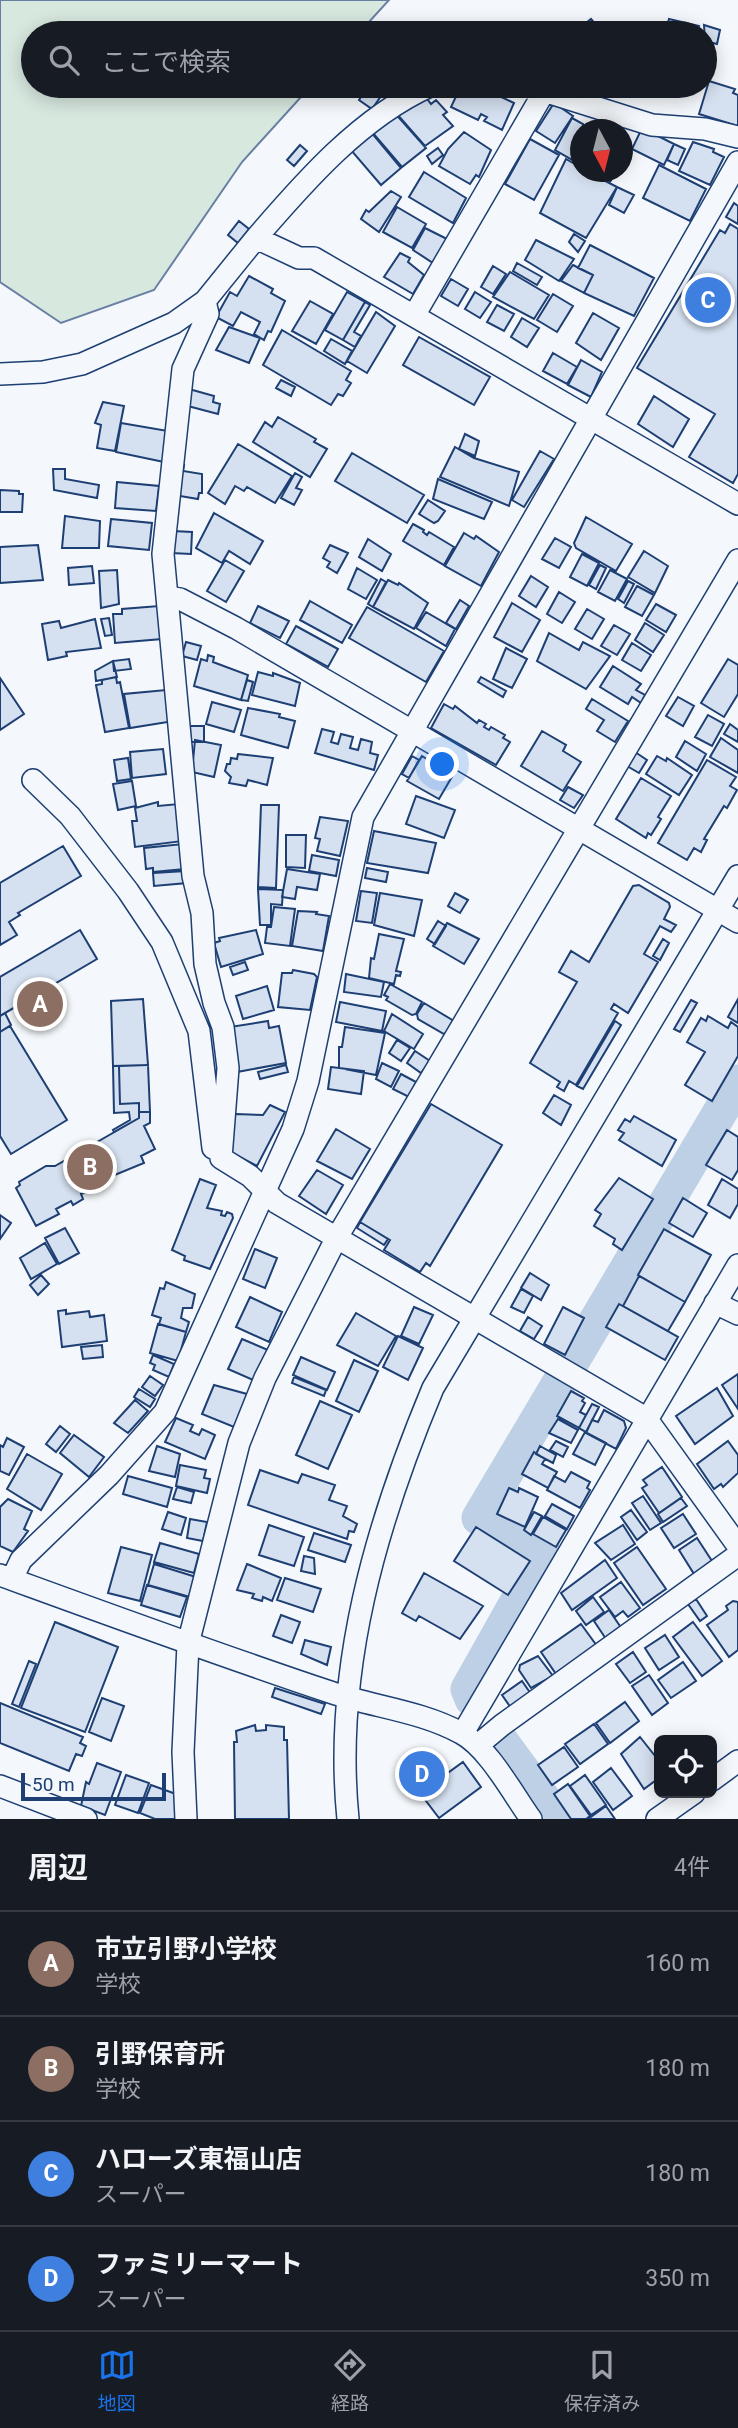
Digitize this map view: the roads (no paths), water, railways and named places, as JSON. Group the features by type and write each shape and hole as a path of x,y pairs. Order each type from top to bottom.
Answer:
{"street":[{"path":"0,374 43,372 82,364 174,323 205,301 256,238 328,161 382,111 407,98"},
{"path":"415,314 531,98"},
{"path":"565,98 652,125 705,129 738,137"},
{"path":"531,1819 470,1739 430,1720 347,1698 188,1644 6,1577 109,1475 165,1412 293,1129 308,1081 363,817 594,419 738,163"},
{"path":"256,238 299,258 314,258 415,314 738,505"},
{"path":"205,301 208,314 183,369 175,419 163,554 193,876 202,913 205,964 223,1027 228,1068 221,1158"},
{"path":"186,1819 183,1752 188,1644 239,1443 265,1378 336,1239 738,560"},
{"path":"167,597 180,599 236,628 412,730 578,831 738,922"},
{"path":"33,780 70,816 128,891 162,942 199,1031 213,1149 221,1158 265,1190 278,1203 336,1239 646,1418 738,1546"},
{"path":"348,1819 345,1790 347,1698 361,1606 375,1548 402,1461 433,1388 738,876"},
{"path":"470,1739 646,1418 738,1265"},
{"path":"715,1303 738,1314"},
{"path":"470,1739 502,1725 738,1555"},
{"path":"717,1776 738,1761"},
{"path":"0,1786 86,1819"},
{"path":"657,1819 687,1798"}],"waterway":[{"path":"472,1699 468,1689 544,1554 479,1518 738,1082"},
{"path":"498,1737 558,1819"}],"place":[{"name":"ハローズ東福山店","path":"708,300"},
{"name":"市立引野小学校","path":"40,1004"},
{"name":"引野保育所","path":"90,1167"},
{"name":"ファミリーマート","path":"422,1774"}]}
